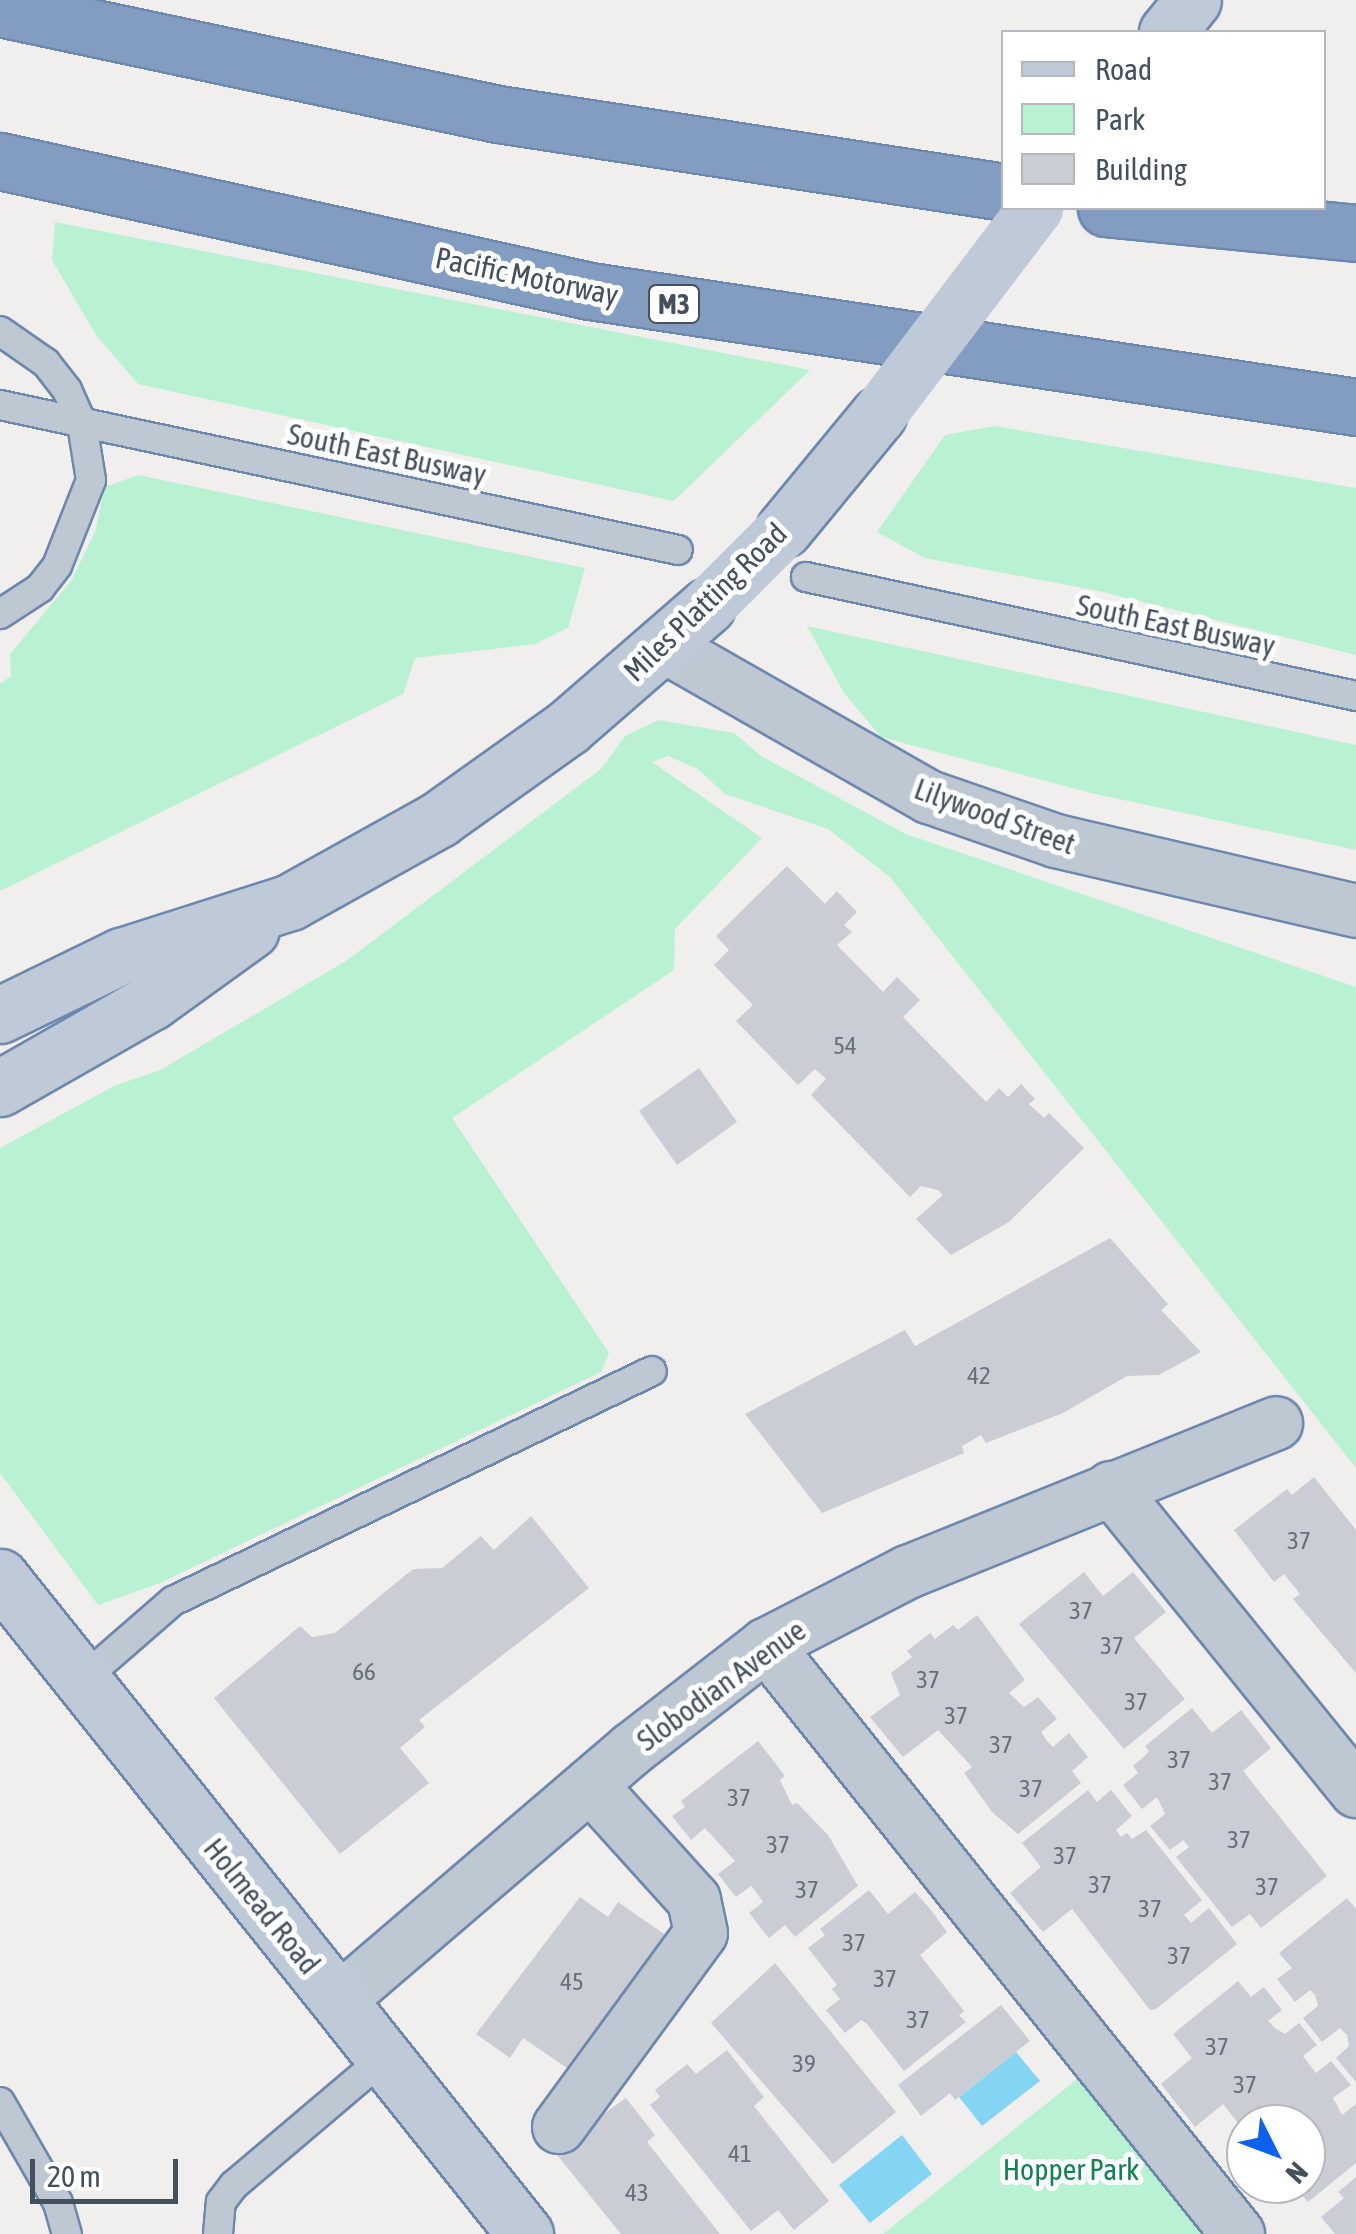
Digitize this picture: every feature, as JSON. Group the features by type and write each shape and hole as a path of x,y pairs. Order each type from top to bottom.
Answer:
{"highway":[{"path":"0,8 498,114 1001,192"},
{"name":"Pacific Motorway","path":"0,161 590,292 1356,407"},
{"path":"1126,210 1356,233"}],"main road":[{"path":"1169,30 1192,0"},
{"name":"Miles Platting Road","path":"0,1088 152,1002 290,902 439,819 568,727 707,606 795,553 878,414 1033,210"},
{"name":"Miles Platting Road","path":"0,1016 120,956 290,902"},
{"name":"Holmead Road","path":"0,1578 525,2234"}],"street":[{"name":"Lilywood Street","path":"664,646 929,797 1056,841 1356,911"},
{"name":"Slobodian Avenue","path":"338,2000 590,1785 766,1646 908,1572 1276,1423"},
{"path":"1111,1488 1356,1791"},
{"path":"766,1646 1238,2234"},
{"path":"559,2127 701,1933 694,1900 590,1785"}],"lane":[{"path":"0,330 46,364 82,424 90,480 74,537 40,588 0,614"},
{"name":"South East Busway","path":"0,406 678,550"},
{"name":"South East Busway","path":"795,553 1356,696"},
{"path":"82,1680 173,1601 652,1371"},
{"path":"218,2234 221,2202 234,2185 384,2058"},
{"path":"3,2091 58,2203 68,2234"}],"green space":[{"path":"55,222 810,370 674,501 138,384 96,335 52,260"},
{"path":"994,426 1356,488 1356,655 1099,591 925,558 877,532 945,435"},
{"path":"138,475 585,568 568,628 535,644 415,658 403,694 0,891 0,684 11,676 10,654 71,581 95,532 105,487"},
{"path":"807,626 1356,745 1356,850 1091,793 881,737 844,693"},
{"path":"659,720 734,733 761,756 906,834 1356,987 1356,1468 890,877 828,829 725,794 698,769 668,756 652,762 762,838 675,929 674,970 452,1118 609,1353 601,1372 160,1583 98,1605 0,1473 0,1148 114,1086 160,1070 346,961 601,769 625,736"},
{"name":"Hopper Park","path":"1081,2076 1206,2234 883,2234"}],"water":[{"path":"1016,2052 1040,2081 982,2126 959,2097"},
{"path":"902,2135 932,2174 870,2223 839,2185"}],"building":[{"path":"787,866 825,904 837,891 857,912 844,925 852,932 837,945 883,992 897,977 920,1000 903,1017 986,1102 999,1088 1008,1097 1021,1084 1035,1099 1029,1104 1044,1118 1049,1113 1084,1148 1009,1222 951,1255 916,1219 943,1195 921,1186 910,1197 811,1095 826,1079 815,1069 798,1085 736,1021 753,1005 714,965 729,950 716,936"},
{"path":"699,1068 737,1122 677,1165 639,1111"},
{"path":"1110,1238 1168,1304 1161,1310 1201,1352 1159,1375 1127,1376 1063,1413 986,1443 981,1435 962,1446 964,1453 822,1513 745,1414 905,1330 915,1346"},
{"path":"1314,1477 1356,1530 1356,1673 1293,1599 1300,1594 1284,1574 1274,1582 1234,1530 1287,1489 1292,1495"},
{"path":"531,1516 589,1588 419,1720 425,1727 400,1748 429,1783 340,1854 214,1698 300,1626 312,1637 335,1633 413,1569 442,1568 481,1536 494,1550"},
{"path":"1084,1572 1103,1596 1133,1572 1166,1612 1134,1638 1185,1699 1124,1749 1019,1624"},
{"path":"977,1615 1025,1680 1009,1693 1024,1707 1038,1697 1057,1719 1041,1732 1047,1741 1053,1747 1069,1733 1088,1757 1072,1771 1081,1783 1018,1834 992,1812 964,1773 972,1767 938,1730 903,1757 870,1717 900,1695 891,1673 912,1657 907,1651 930,1633 935,1639 953,1625 958,1630"},
{"path":"1192,1708 1212,1733 1241,1710 1271,1748 1243,1771 1327,1876 1261,1928 1250,1914 1232,1927 1176,1857 1189,1847 1183,1840 1170,1850 1150,1826 1165,1814 1157,1797 1142,1809 1123,1785 1138,1773 1133,1766 1149,1752 1145,1746"},
{"path":"758,1741 785,1776 780,1780 792,1805 797,1803 828,1835 858,1886 795,1937 785,1925 769,1938 749,1913 763,1902 756,1892 751,1886 736,1897 718,1874 735,1861 705,1828 691,1840 672,1816 685,1807 681,1801"},
{"path":"1088,1790 1097,1802 1111,1790 1132,1816 1116,1830 1121,1837 1127,1833 1132,1839 1146,1830 1202,1900 1184,1915 1191,1923 1209,1908 1237,1944 1156,2009 1150,2010 1072,1909 1043,1932 1010,1893 1041,1867 1022,1843"},
{"path":"869,1890 888,1914 915,1892 931,1910 947,1932 920,1955 964,2011 959,2015 966,2022 904,2071 867,2024 861,2020 845,2033 826,2010 840,1999 832,1989 837,1985 808,1948 825,1935 820,1929"},
{"path":"580,1897 608,1917 618,1902 674,1941 643,1985 633,1978 570,2070 523,2038 510,2058 476,2034"},
{"path":"1347,1898 1356,1909 1356,2082 1336,2058 1349,2046 1347,2035 1340,2028 1322,2042 1303,2018 1318,2006 1315,1995 1310,1990 1295,2002 1277,1979 1292,1968 1279,1953"},
{"path":"775,1963 896,2112 833,2164 711,2023"},
{"path":"1238,1981 1251,1997 1264,1987 1282,2010 1268,2021 1285,2034 1299,2023 1317,2045 1303,2056 1316,2073 1331,2061 1351,2085 1333,2098 1342,2115 1356,2104 1356,2163 1326,2187 1326,2104 1226,2104 1226,2108 1223,2104 1195,2127 1161,2084 1192,2058 1173,2034"},
{"path":"1001,2005 1030,2041 955,2100 950,2093 921,2116 898,2085"},
{"path":"727,2050 764,2097 754,2106 829,2201 794,2230 778,2210 751,2231 650,2105 660,2097 655,2090 687,2064 696,2074"},
{"path":"626,2098 655,2135 647,2142 720,2234 621,2234 553,2150"},
{"path":"1356,2177 1356,2234 1335,2234 1321,2217 1344,2198 1338,2192"}]}
